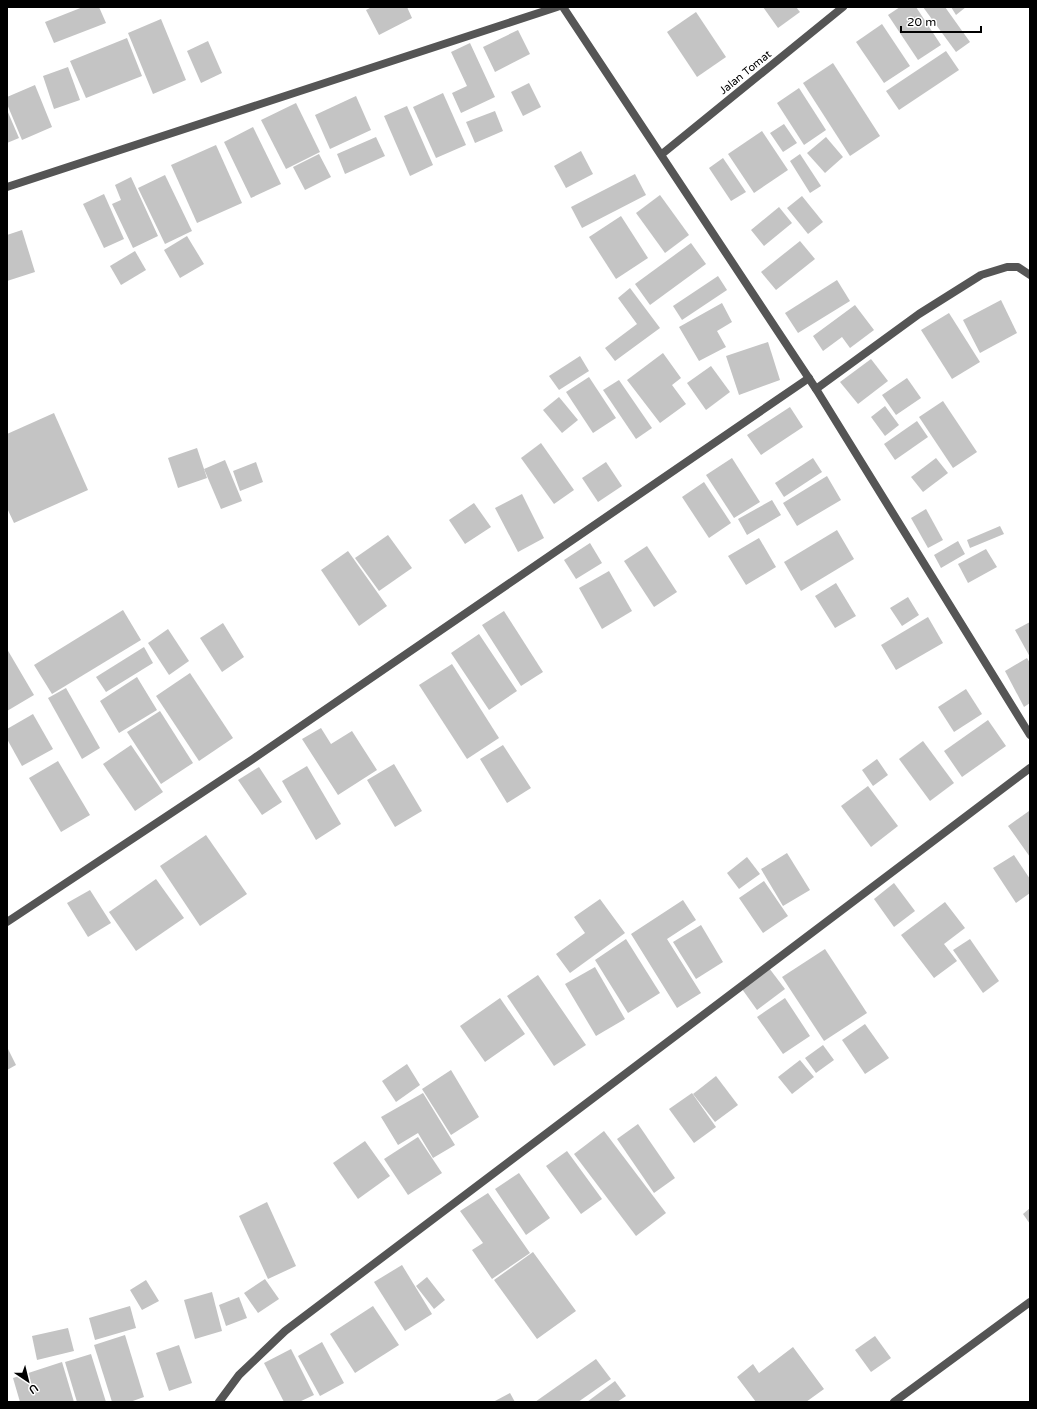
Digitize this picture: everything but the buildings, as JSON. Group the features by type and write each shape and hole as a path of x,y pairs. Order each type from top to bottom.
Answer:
{"street":[{"path":"7,187 557,7"},
{"path":"563,7 662,154 809,378 1030,735"},
{"name":"Jalan Tomat","path":"662,154 843,7"},
{"path":"816,389 920,314 981,275 1007,267 1018,267 1030,276"},
{"path":"7,922 253,759 809,378"},
{"path":"219,1402 239,1375 285,1331 1030,768"},
{"path":"894,1402 1030,1302"}]}
